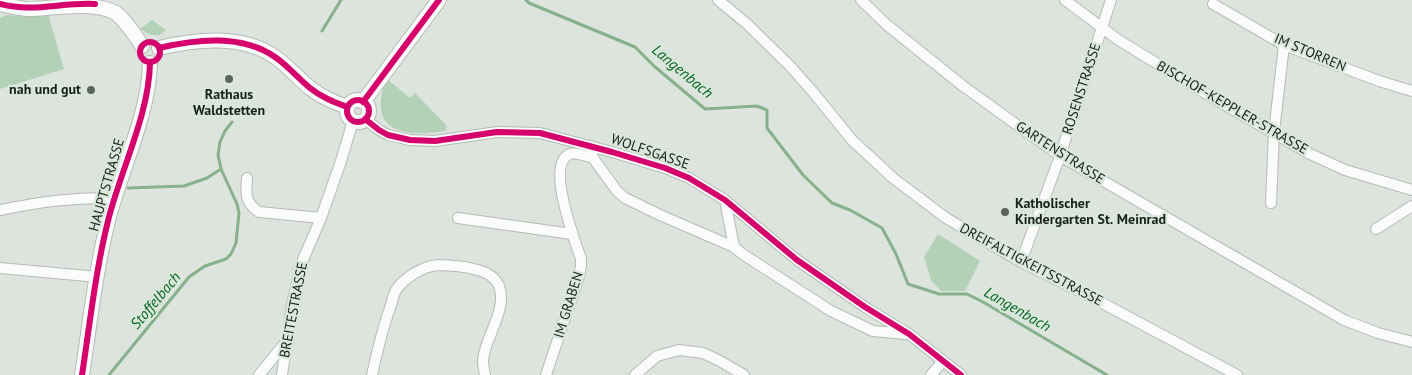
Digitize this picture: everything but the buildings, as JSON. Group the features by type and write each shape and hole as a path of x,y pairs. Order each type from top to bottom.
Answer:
{"street":[{"path":"363,102 439,0"},
{"name":"DREIFALTIGKEITSSTRASSE","path":"718,0 746,23 790,66 852,140 893,178 946,218 1021,262 1237,375"},
{"name":"GARTENSTRASSE","path":"861,0 887,25 963,86 1060,156 1344,320 1378,333 1412,342"},
{"name":"BISCHOF-KEPPLER-STRASSE","path":"1065,0 1102,29 1144,56 1308,153 1345,170 1412,190"},
{"name":"ROSENSTRASSE","path":"1021,262 1060,156 1111,0"},
{"path":"0,4 28,9 87,4 102,6 110,4 142,46"},
{"name":"IM STORREN","path":"1213,4 1284,45 1379,81 1412,91"},
{"path":"150,63 144,60 140,51 142,46 150,42 157,44 159,48 215,40 236,42 260,49 276,57 310,88 326,99 347,107"},
{"path":"1271,203 1274,132 1284,45"},
{"name":"HAUPTSTRASSE","path":"82,375 105,236 142,110 149,83 150,63 160,57 159,48"},
{"path":"360,100 368,107 367,116 359,120 348,117 347,107 352,102 360,100"},
{"name":"WOLFSGASSE","path":"359,120 388,134 410,140 435,141 497,132 540,133 638,159 689,178 725,200 797,260 865,307 909,334 961,375"},
{"name":"BREITESTRASSE","path":"282,375 292,304 302,262 321,218 344,151 359,120"},
{"path":"591,146 593,158 617,191 625,198 660,216 734,247 831,311 873,331 909,334"},
{"name":"IM GRABEN","path":"546,375 581,266 581,259 562,199 561,165 568,155 573,153 593,158"},
{"path":"247,178 246,197 252,208 259,212 321,218"},
{"path":"0,210 66,198 115,198"},
{"path":"725,200 734,247"},
{"path":"1376,229 1412,206"},
{"path":"458,218 572,234"},
{"path":"372,375 383,327 396,291 408,278 421,270 436,265 477,269 490,274 498,285 502,296 483,360 485,375"},
{"path":"0,268 98,277"},
{"path":"259,375 286,342"},
{"path":"635,375 657,356 679,350 703,353 744,375"},
{"path":"931,375 943,361"}],"green space":[{"path":"48,14 64,69 0,89 0,18 7,15 26,17"},
{"path":"152,20 166,30 160,35 151,35 140,29"},
{"path":"386,78 410,98 415,93 447,126 445,131 413,133 393,128 386,121 382,112 381,100"},
{"path":"938,234 980,261 965,291 941,291 931,280 924,257"}],"waterway":[{"path":"322,31 341,0"},
{"name":"Langenbach","path":"526,0 529,3 635,47 654,66 705,109 757,106 767,110 767,128 803,175 832,203 850,210 882,228 896,254 908,284 939,294 967,294 1107,375"},
{"name":"Stoffelbach","path":"109,375 189,277 205,266 226,259 231,254 236,243 239,213 237,204 221,169 218,155 220,142 232,122"},
{"path":"128,188 184,186 207,178 221,169"}],"cycle path":[{"path":"363,102 439,0"},
{"path":"0,4 24,8 95,4"},
{"path":"159,48 189,42 219,40 248,45 275,57 310,88 332,101 347,107"},
{"path":"150,42 157,45 160,52 157,59 150,62 143,59 140,52 143,45 150,42"},
{"path":"82,375 104,236 114,198 140,121 145,102 150,63"},
{"path":"358,100 366,103 369,111 366,119 358,122 350,119 347,111 350,103 358,100"},
{"path":"365,119 388,135 410,140 435,141 497,132 540,133 665,168 689,178 725,200 797,260 865,307 909,334 961,375"}],"place":[{"name":"Rathaus Waldstetten","path":"229,79"},
{"name":"nah und gut","path":"91,90"},
{"name":"Katholischer Kindergarten St. Meinrad","path":"1005,212"}]}
